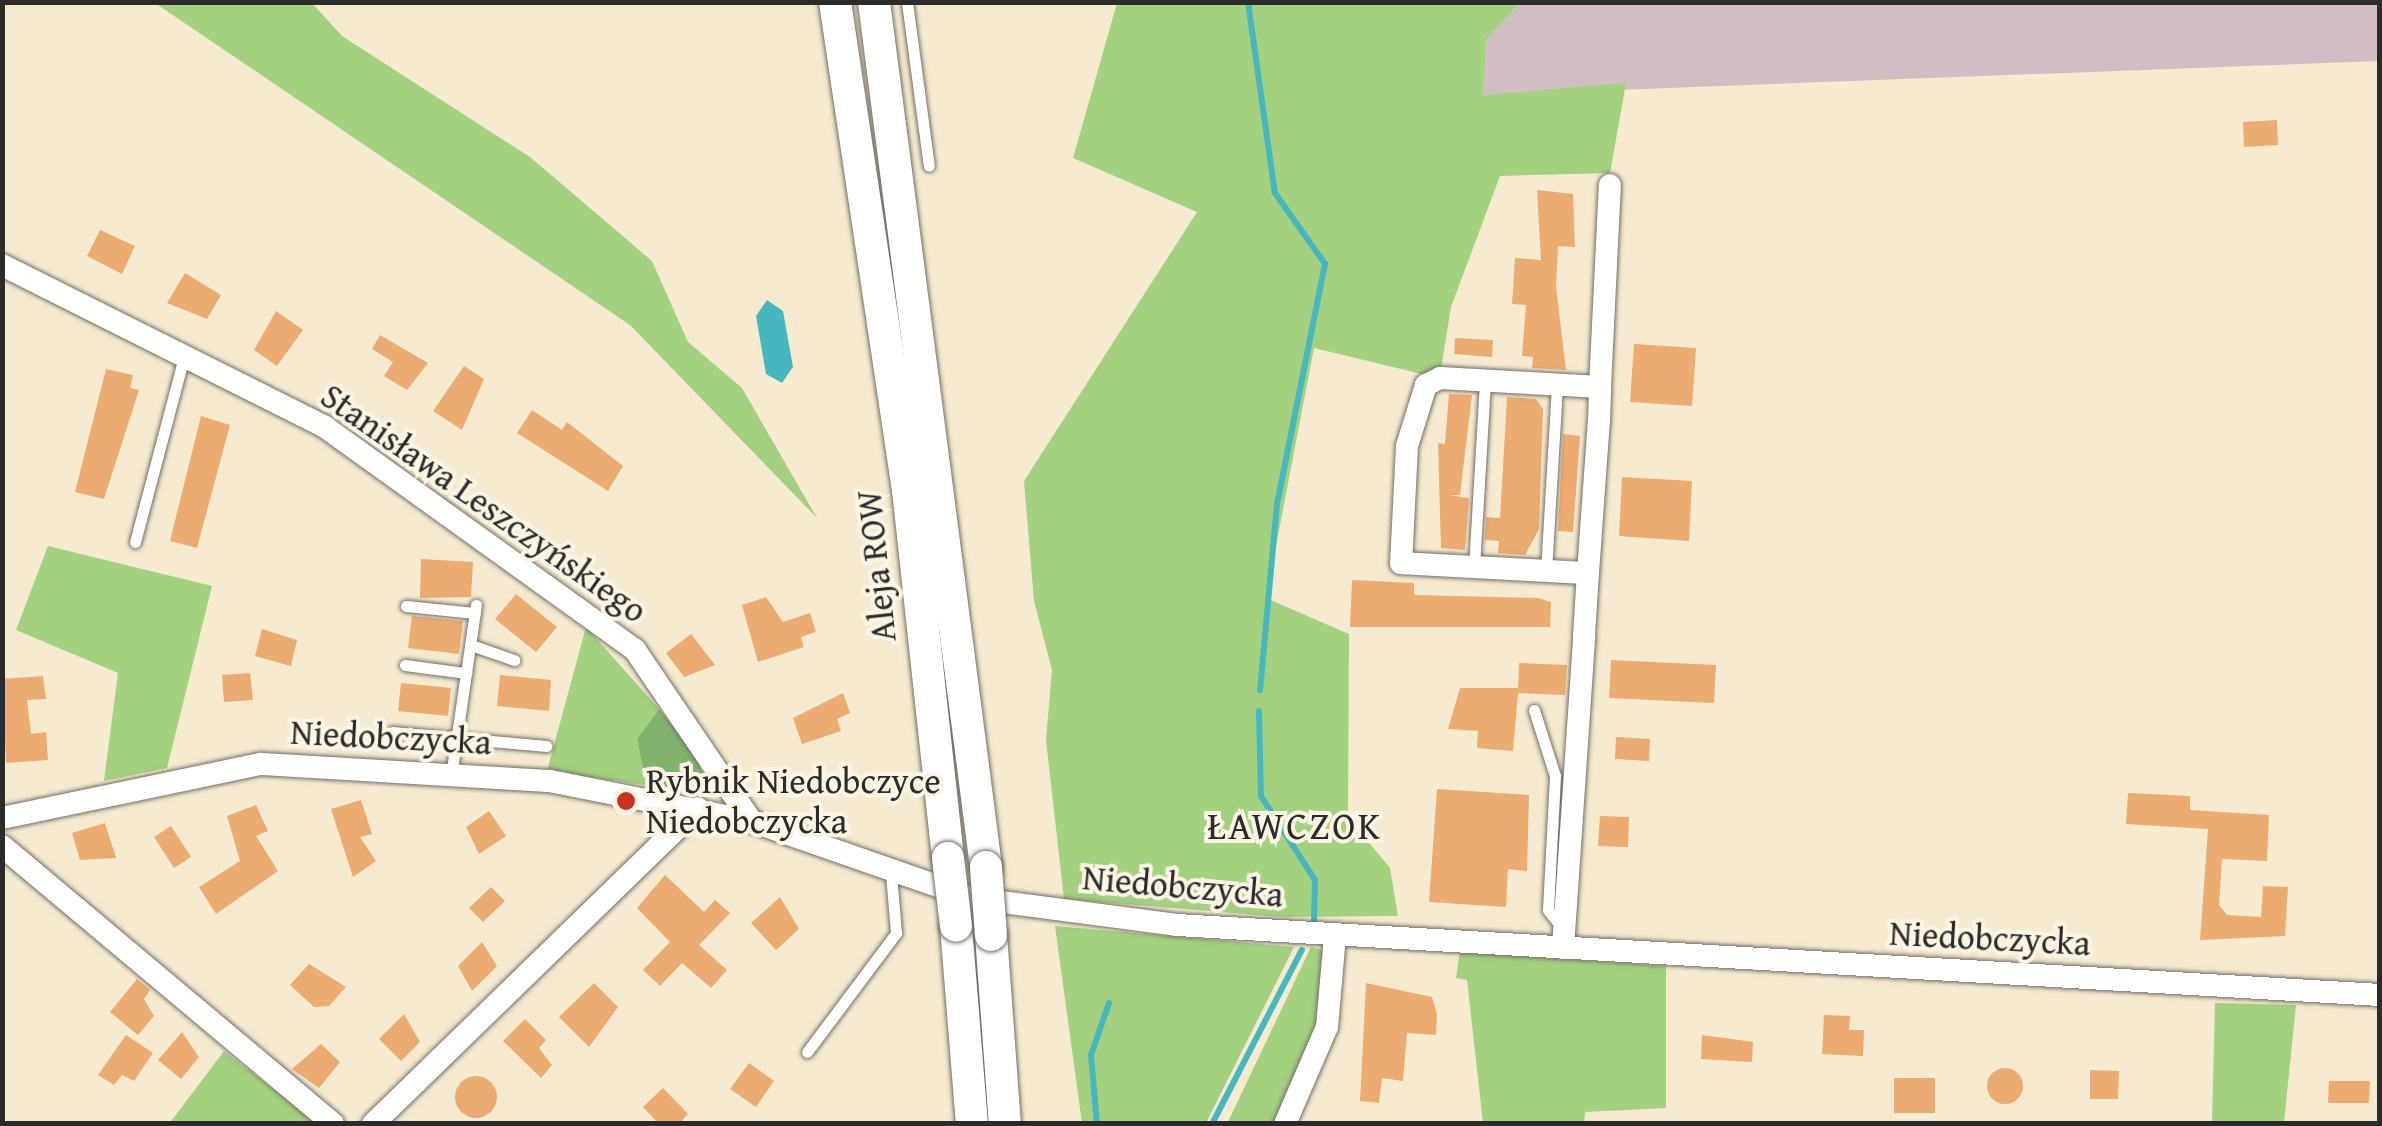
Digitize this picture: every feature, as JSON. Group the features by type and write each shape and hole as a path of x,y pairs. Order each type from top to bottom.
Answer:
{"main road":[{"name":"Aleja ROW","path":"835,2 908,490 956,926 972,1124"},
{"name":"Aleja ROW","path":"874,2 986,868 1005,1124"}],"street":[{"path":"1563,939 1610,184"},
{"name":"Stanisława Leszczyńskiego","path":"2,265 325,426 635,650 751,821"},
{"path":"1588,573 1402,563 1405,460 1426,385 1485,380 1600,387"},
{"name":"Niedobczycka","path":"2,818 261,764 550,781 751,821 891,874 972,898 1335,934 1563,939 2380,995"},
{"path":"373,1124 698,808"},
{"path":"2,846 333,1124"},
{"path":"1285,1124 1331,1011 1335,934"}],"lane":[{"path":"906,2 929,166"},
{"path":"135,542 184,356"},
{"path":"1474,567 1485,380"},
{"path":"1546,571 1557,384"},
{"path":"406,606 476,609 451,776"},
{"path":"471,645 514,660"},
{"path":"406,665 466,673"},
{"path":"1534,710 1556,776 1548,910 1563,939"},
{"path":"392,732 546,746"},
{"path":"807,1052 896,933 891,874"}],"shaded area":[{"path":"1520,3 2379,3 2379,61 1482,95 1486,40"}],"green space":[{"path":"155,3 312,3 342,36 530,157 652,261 688,342 742,388 817,518 630,325"},
{"path":"1117,3 1520,3 1486,40 1483,95 1626,83 1610,173 1500,176 1451,307 1441,369 1426,375 1314,348 1266,598 1349,634 1348,817 1390,868 1398,916 1280,917 1064,899 1046,740 1052,670 1034,601 1024,481 1197,212 1073,158"},
{"path":"48,546 212,586 167,768 104,781 118,673 16,630"},
{"path":"586,627 659,709 637,739 646,785 547,771"},
{"path":"659,709 688,745 713,792 646,785 637,739"},
{"path":"1055,926 1294,947 1206,1123 1082,1123"},
{"path":"1311,947 1328,951 1323,1019 1277,1123 1227,1124"},
{"path":"1460,951 1666,966 1666,1108 1585,1112 1584,1123 1483,1123 1467,980 1456,978"},
{"path":"2215,1003 2296,1005 2284,1123 2212,1122"},
{"path":"224,1051 317,1123 169,1124"}],"water":[{"path":"767,300 783,311 793,367 782,383 766,374 756,316"}],"building":[{"path":"2277,120 2278,145 2244,147 2243,122"},
{"path":"1537,190 1573,194 1575,247 1558,246 1556,287 1566,370 1532,368 1533,357 1522,356 1526,305 1512,304 1515,258 1541,260"},
{"path":"100,230 135,246 122,274 87,256"},
{"path":"185,273 221,295 207,319 167,303"},
{"path":"276,311 303,330 277,366 254,350"},
{"path":"380,335 428,363 407,390 384,376 393,362 372,349"},
{"path":"1455,338 1493,340 1492,357 1454,354"},
{"path":"1634,344 1696,348 1692,406 1630,402"},
{"path":"464,366 484,379 462,430 433,411"},
{"path":"106,369 133,375 130,388 139,390 104,499 75,492"},
{"path":"1449,394 1472,395 1460,495 1449,495 1469,498 1465,550 1441,548 1438,443 1445,444"},
{"path":"1507,397 1536,399 1543,409 1539,529 1525,555 1498,553 1499,541 1485,540 1486,517 1500,518"},
{"path":"532,410 562,430 567,422 623,466 608,491 517,433"},
{"path":"201,416 230,425 197,548 170,541"},
{"path":"1563,434 1580,436 1573,532 1558,531"},
{"path":"1622,477 1692,481 1689,541 1619,536"},
{"path":"421,559 473,562 471,597 420,598"},
{"path":"1352,580 1414,583 1414,595 1538,598 1551,602 1550,627 1350,627"},
{"path":"516,594 557,627 536,652 495,619"},
{"path":"766,597 783,622 810,613 816,632 801,637 804,647 758,662 742,605"},
{"path":"412,616 463,621 459,654 408,648"},
{"path":"262,629 297,640 291,666 255,656"},
{"path":"691,634 715,665 684,677 666,653"},
{"path":"1611,660 1716,665 1714,703 1609,698"},
{"path":"1519,663 1567,665 1565,695 1518,693 1513,751 1477,748 1478,731 1448,729 1460,688 1518,688"},
{"path":"250,673 253,700 224,702 222,675"},
{"path":"500,675 551,680 549,711 497,706"},
{"path":"43,676 46,699 27,700 31,734 46,732 48,760 6,763 2,679"},
{"path":"401,683 451,688 448,716 398,711"},
{"path":"843,693 850,713 837,719 841,731 802,744 793,718"},
{"path":"1616,737 1650,739 1649,761 1615,759"},
{"path":"1437,789 1529,795 1527,871 1508,869 1506,907 1429,902"},
{"path":"2128,793 2190,796 2190,810 2269,815 2267,861 2222,859 2219,905 2227,915 2261,917 2263,886 2288,887 2285,936 2200,940 2208,829 2126,824"},
{"path":"361,800 372,834 360,837 376,861 353,877 331,809"},
{"path":"256,805 268,831 256,836 278,871 216,914 199,887 240,861 227,816"},
{"path":"489,811 506,836 479,854 466,827"},
{"path":"1600,816 1629,817 1628,847 1598,846"},
{"path":"105,823 116,858 80,860 72,833"},
{"path":"171,826 191,857 174,868 154,837"},
{"path":"665,875 704,912 715,900 730,913 699,945 727,970 711,988 682,963 660,986 643,970 670,942 637,908"},
{"path":"491,887 505,901 483,922 469,908"},
{"path":"780,897 799,929 776,950 751,923"},
{"path":"482,942 497,966 472,991 458,966"},
{"path":"309,964 346,987 329,1006 314,1007 290,985"},
{"path":"137,979 150,990 144,999 154,1016 138,1035 110,1012"},
{"path":"594,983 618,1007 589,1047 559,1017"},
{"path":"1366,983 1432,997 1437,1014 1436,1035 1407,1033 1403,1081 1382,1078 1379,1103 1360,1101"},
{"path":"404,1014 420,1042 401,1061 379,1039"},
{"path":"1824,1015 1850,1016 1849,1030 1864,1030 1863,1056 1822,1054"},
{"path":"525,1019 546,1040 539,1048 552,1065 541,1078 503,1041"},
{"path":"182,1032 199,1057 181,1079 158,1060"},
{"path":"126,1035 153,1053 134,1081 122,1075 114,1085 98,1075"},
{"path":"1702,1035 1753,1042 1752,1062 1701,1059"},
{"path":"321,1044 340,1062 319,1088 292,1069"},
{"path":"749,1063 774,1081 756,1107 730,1089"},
{"path":"2005,1068 2018,1073 2023,1086 2018,1099 2005,1104 1992,1099 1987,1086 1992,1073"},
{"path":"2090,1070 2119,1071 2118,1099 2090,1099"},
{"path":"476,1076 491,1082 497,1097 491,1112 476,1118 461,1112 455,1097 461,1082"},
{"path":"1894,1078 1935,1078 1935,1113 1894,1113"},
{"path":"2329,1081 2370,1081 2369,1103 2328,1103"},
{"path":"663,1088 688,1114 679,1124 659,1124 643,1107"}],"waterway":[{"path":"1248,2 1275,193 1325,264 1277,504 1260,690"},
{"path":"1259,711 1261,796 1315,880 1314,922"},
{"path":"1212,1124 1302,950"},
{"path":"1097,1124 1091,1055 1109,1003"}],"place":[{"name":"Rybnik Niedobczyce Niedobczycka","path":"626,801"}],"district":[{"name":"ŁAWCZOK","path":"1295,826"}]}
